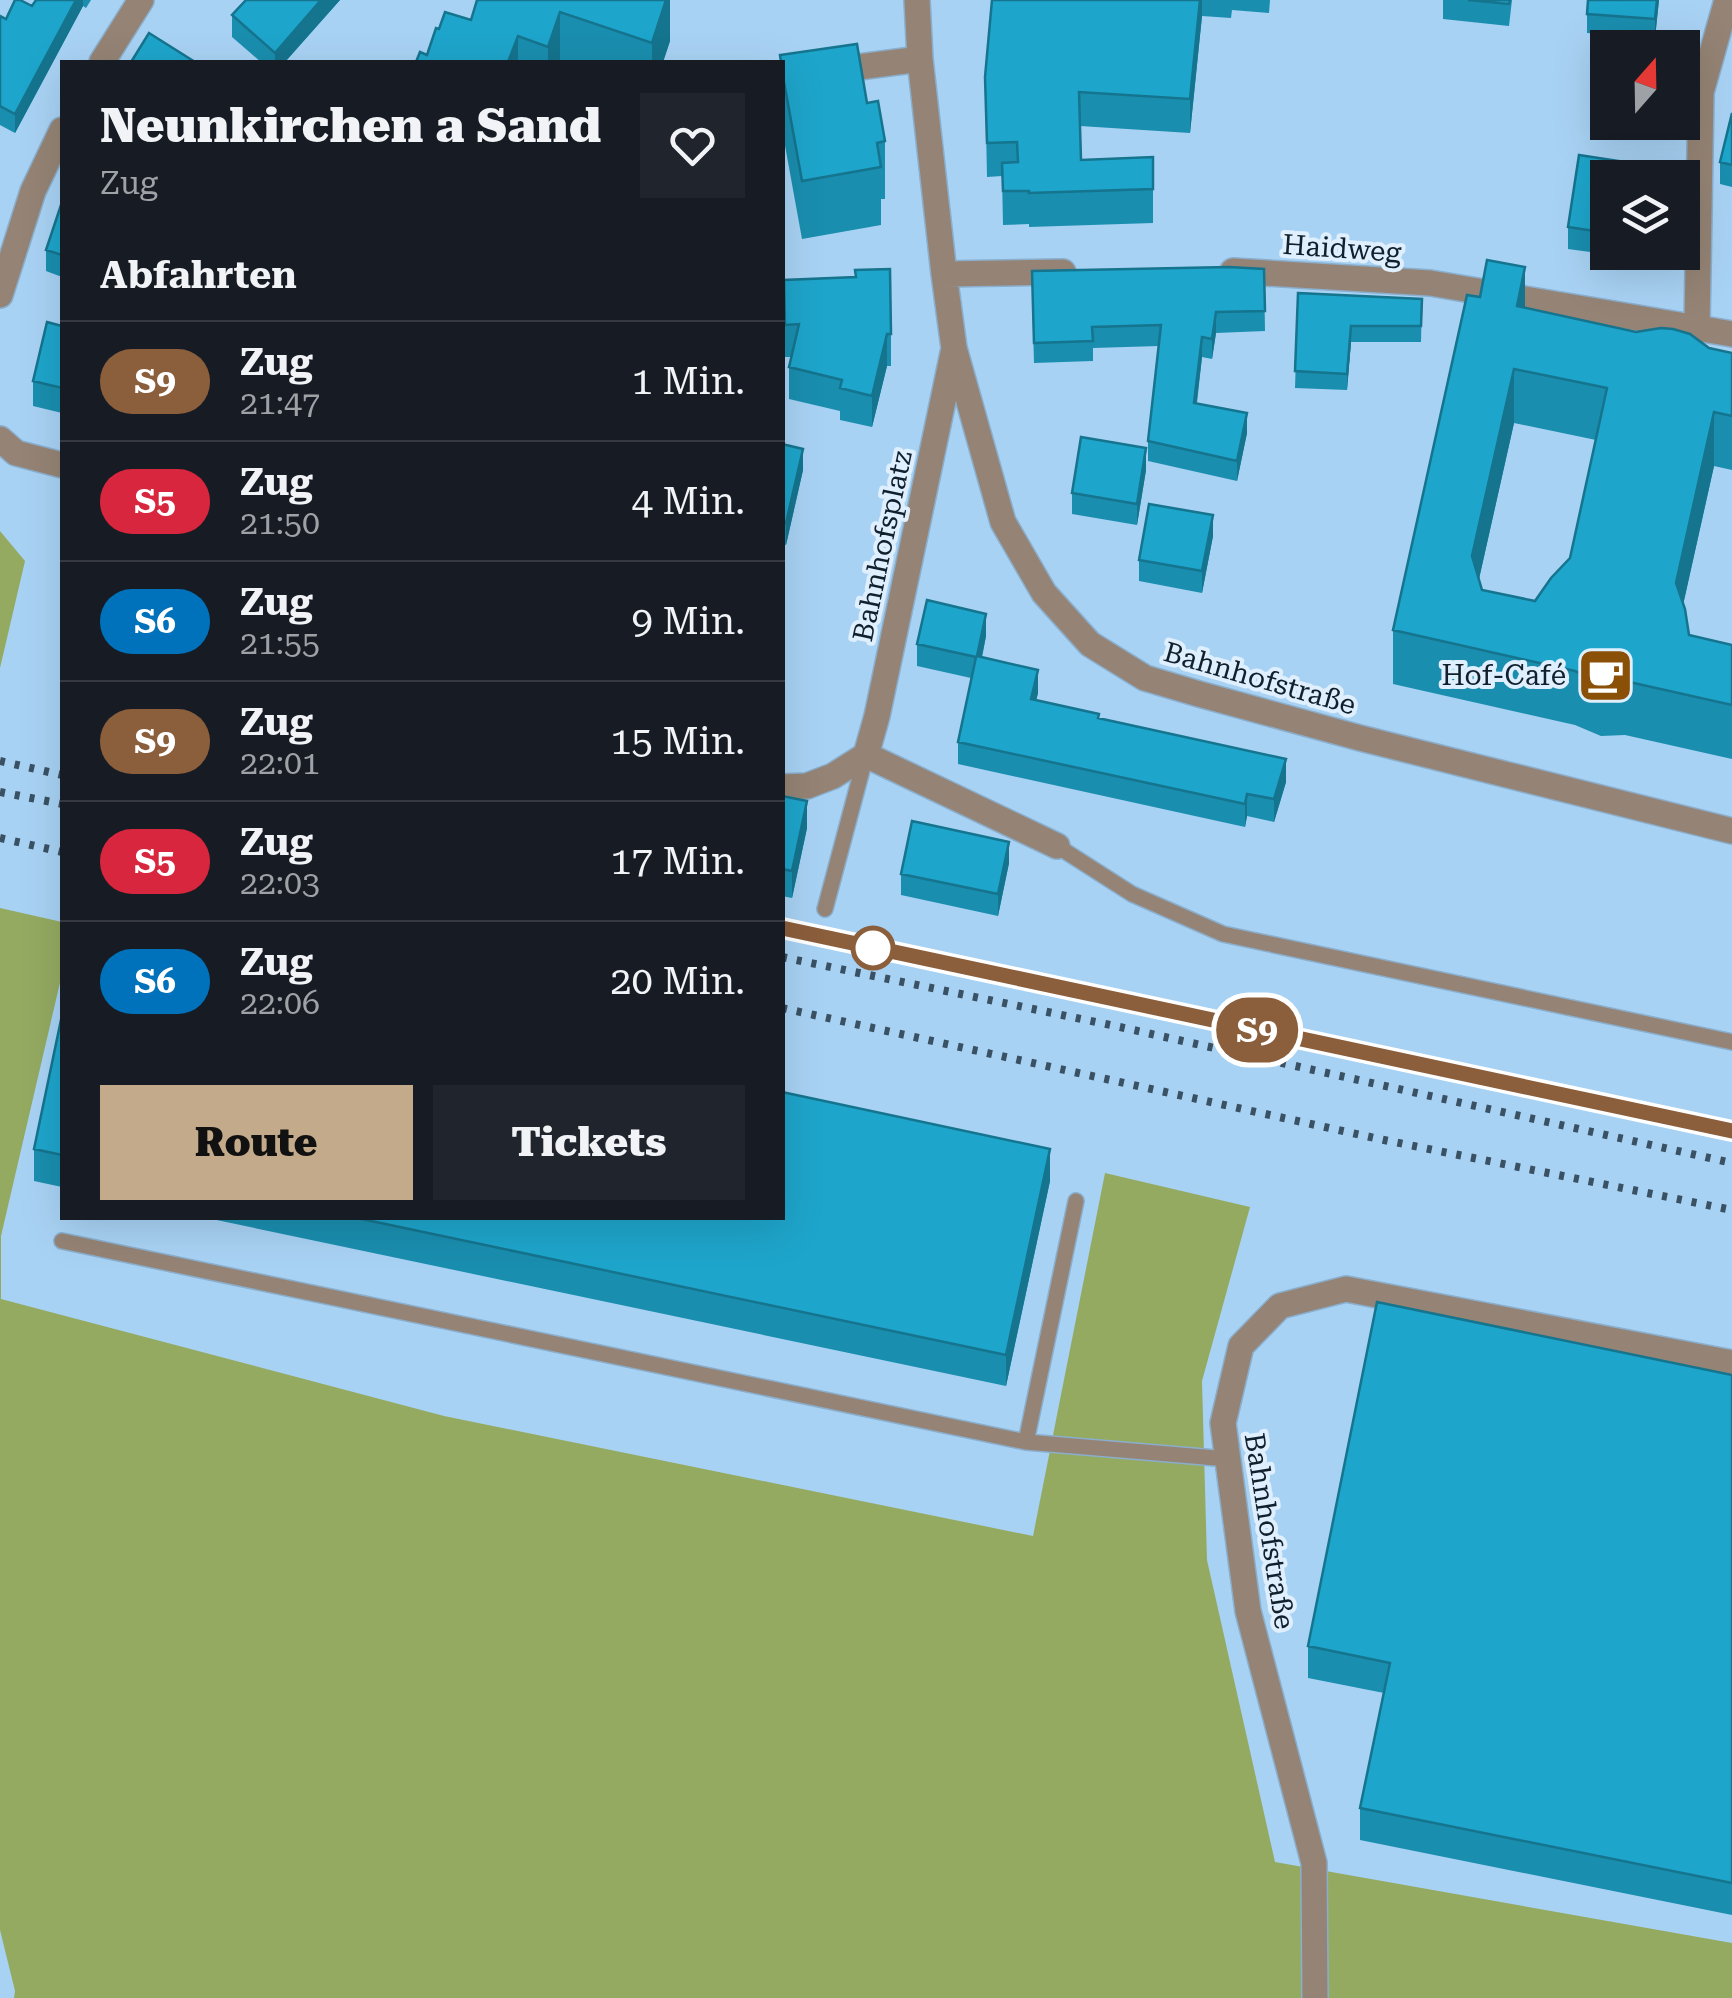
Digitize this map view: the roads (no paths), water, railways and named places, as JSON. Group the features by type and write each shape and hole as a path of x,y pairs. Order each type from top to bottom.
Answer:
{"street":[{"path":"103,60 142,0"},
{"name":"Bahnhofstraße","path":"917,0 920,59 954,348 1003,522 1044,593 1090,644 1145,678 1199,694 1732,831"},
{"path":"1697,327 1700,92 1727,0"},
{"path":"785,79 920,59"},
{"path":"0,295 34,191 60,134"},
{"name":"Haidweg","path":"1212,270 1430,283 1732,334"},
{"path":"944,274 1091,272"},
{"name":"Bahnhofsplatz","path":"866,755 954,348"},
{"path":"0,440 16,453 60,464"},
{"path":"785,787 807,786 833,776 866,755 1058,846"},
{"name":"Bahnhofstraße","path":"1316,1998 1314,1862 1248,1610 1223,1423 1241,1346 1280,1306 1346,1289 1732,1363"}],"lane":[{"path":"825,909 866,755"},
{"path":"1058,846 1132,894 1223,934 1732,1042"},
{"path":"1026,1442 1076,1201"},
{"path":"62,1241 1026,1442 1228,1460"}],"railway":[{"path":"0,761 60,775"},
{"path":"0,792 60,804"},
{"path":"0,838 60,852"},
{"path":"785,929 1732,1131"},
{"path":"785,958 1120,1027 1732,1163"},
{"path":"785,1009 1384,1140 1732,1210"}],"train":[{"name":"S9","path":"785,929 1732,1131"}],"place":[{"name":"Hof-Café","path":"1605,675"}]}
